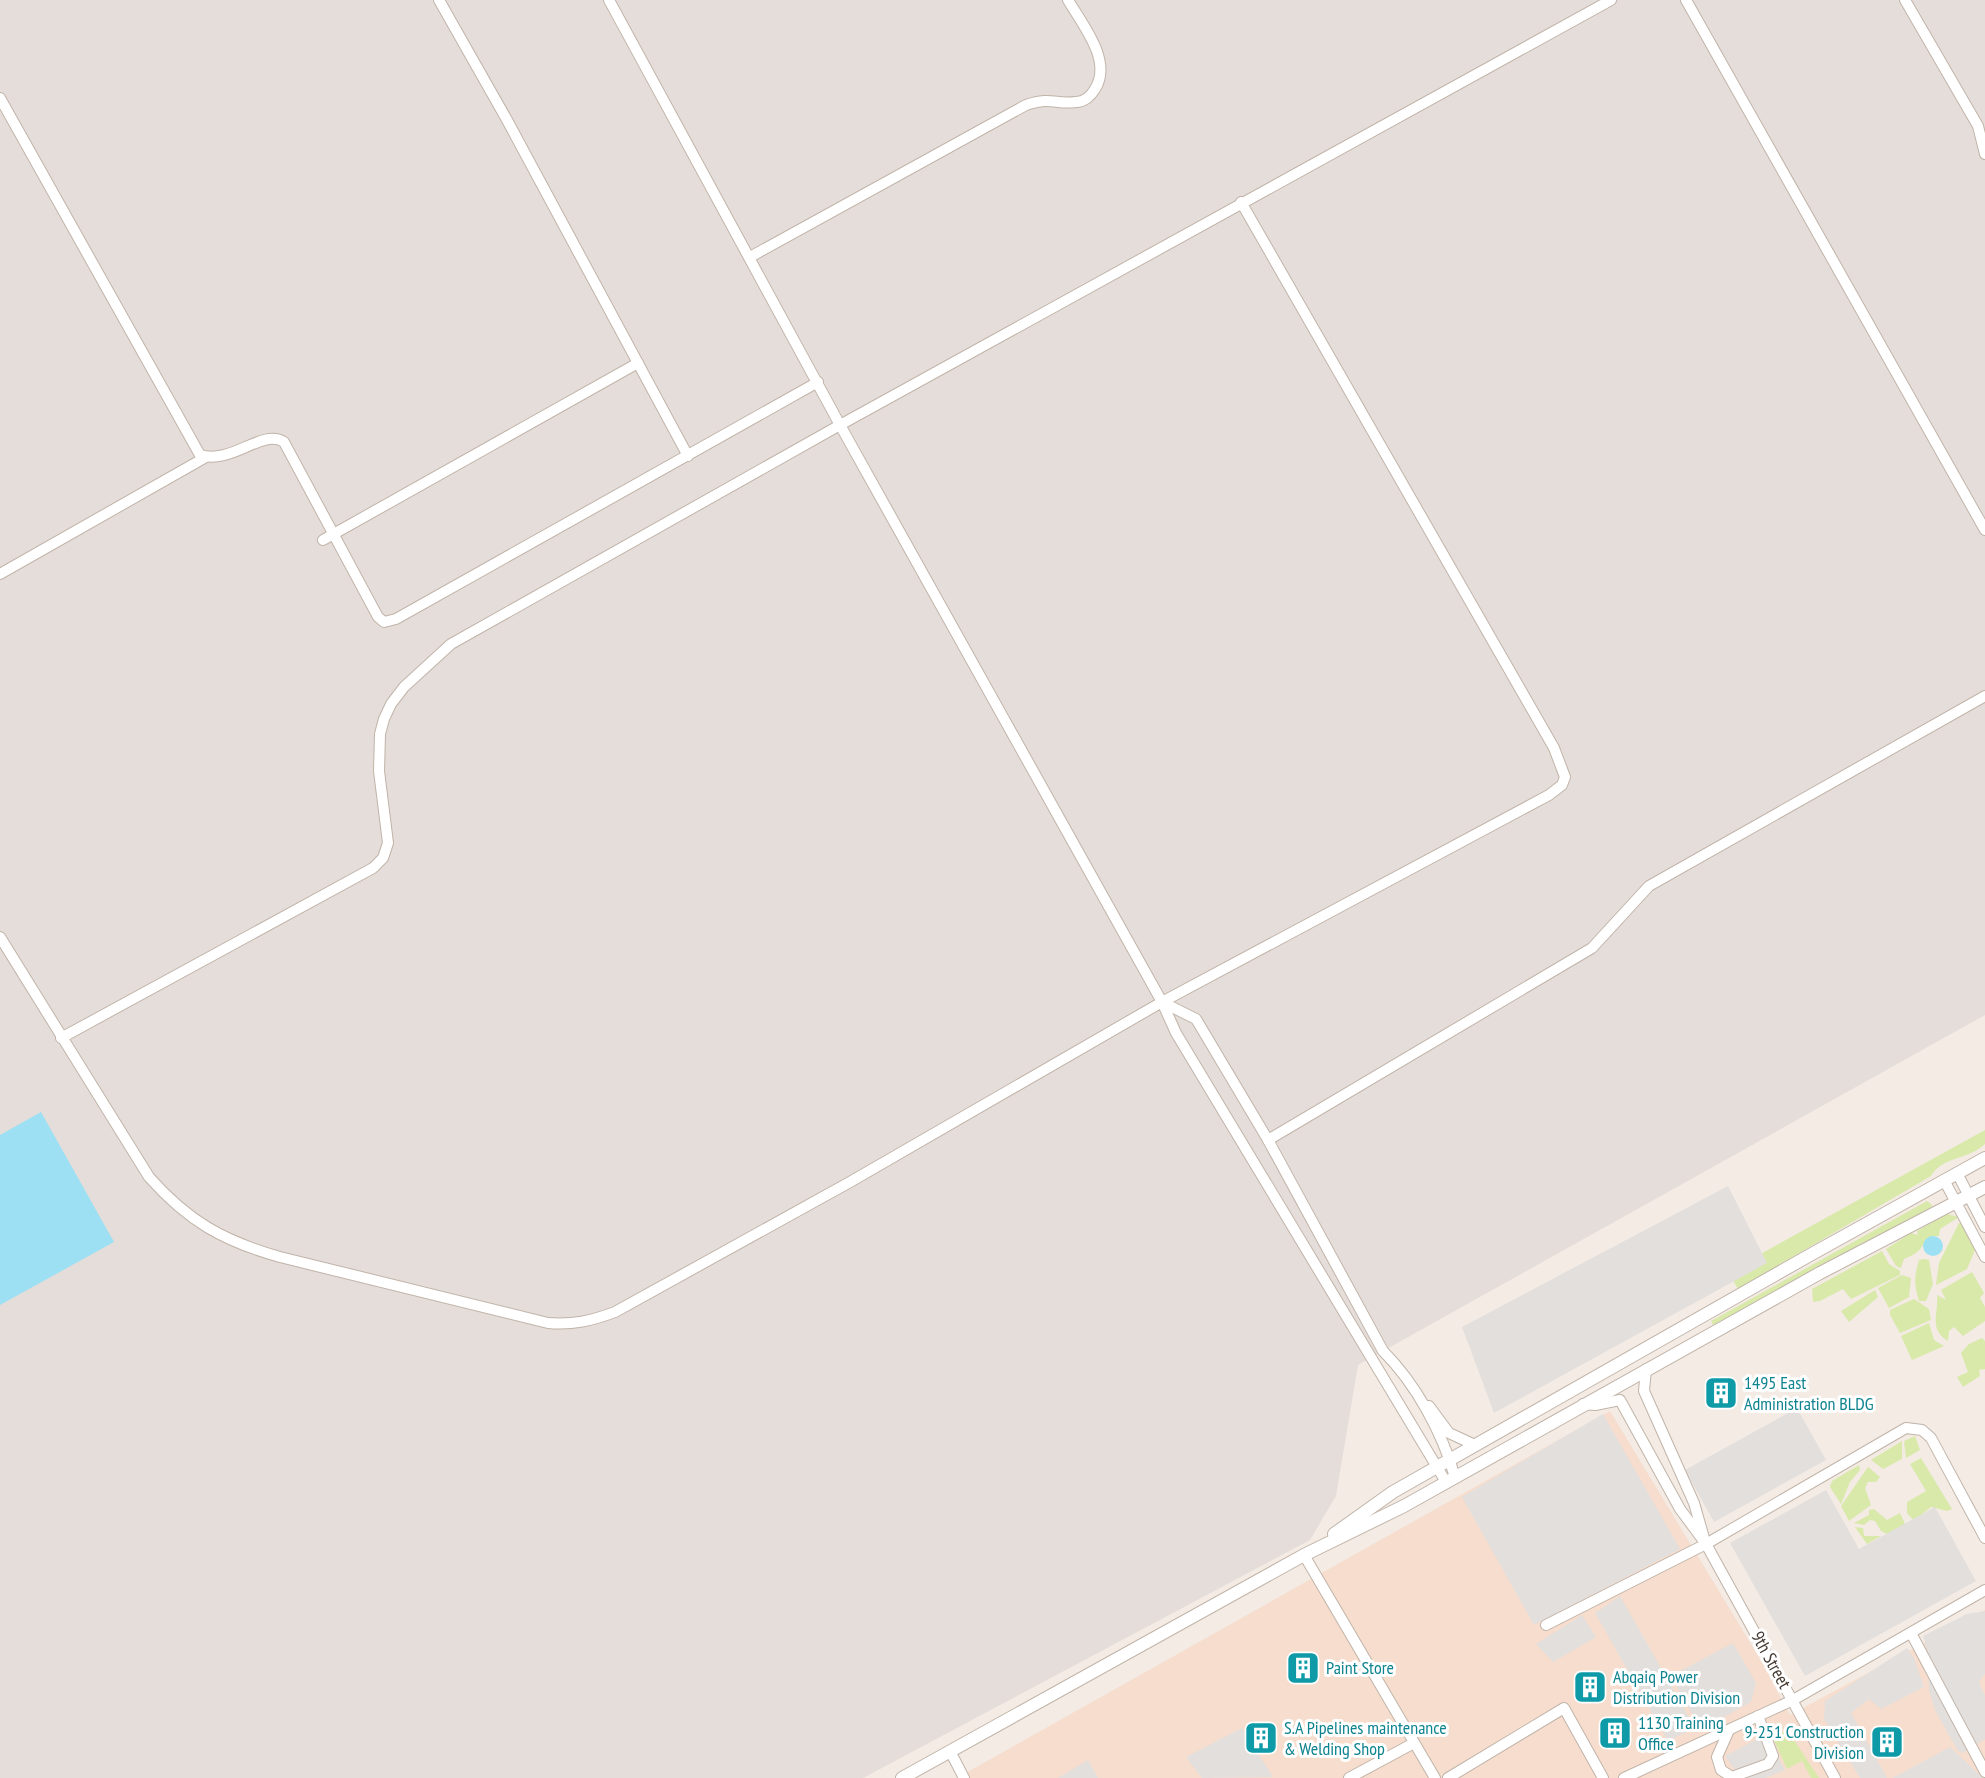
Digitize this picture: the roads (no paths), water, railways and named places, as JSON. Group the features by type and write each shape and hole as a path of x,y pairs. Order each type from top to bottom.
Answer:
{"street":[{"path":"439,0 688,456"},
{"path":"609,0 840,425 1162,1002 1176,1033 1369,1359 1437,1467 1451,1480"},
{"path":"750,257 1026,105 1047,99 1078,102 1091,95 1100,79 1100,59 1068,0"},
{"path":"61,1038 373,868 383,858 388,843 378,751 384,718 404,687 451,644 1241,202 1611,0"},
{"path":"1686,0 1985,530"},
{"path":"1905,0 1982,124 1985,154"},
{"path":"0,98 200,455 221,458 259,441 278,438 284,441 378,617 384,622 391,621 818,382"},
{"path":"0,937 149,1177 168,1199 211,1232 252,1249 280,1257 548,1323 568,1325 584,1323 615,1312 850,1182 1162,1002 1549,795 1562,785 1565,777 1554,748 1241,202"},
{"path":"323,540 638,363"},
{"path":"0,574 189,469 206,457"},
{"path":"1268,1140 1592,948 1649,886 1985,696"},
{"path":"1162,1002 1196,1019 1268,1140 1383,1351 1402,1370 1449,1433 1475,1445"},
{"path":"1304,1555 1393,1492 1985,1158"},
{"path":"1957,1173 1985,1227"},
{"path":"1944,1180 1985,1257"},
{"path":"902,1778 1304,1555 1404,1506 1646,1369 1985,1187"},
{"path":"1646,1369 1644,1391 1694,1503 1706,1544"},
{"path":"1402,1370 1450,1460 1451,1480"},
{"path":"1583,1404 1595,1405 1620,1400 1680,1509 1706,1544"},
{"path":"1546,1625 1706,1544 1906,1428 1922,1430 1931,1438 1985,1538"},
{"name":"9th Street","path":"1706,1544 1835,1778"},
{"path":"1304,1555 1435,1778"},
{"path":"1624,1778 1793,1700 1985,1590"},
{"path":"1911,1633 1985,1772"},
{"path":"1448,1778 1564,1708 1603,1778"},
{"path":"1728,1730 1718,1757 1721,1770 1732,1777 1768,1764 1773,1756 1758,1716"},
{"path":"1349,1778 1414,1743"},
{"path":"950,1751 964,1778"}],"water":[{"path":"41,1112 114,1242 0,1305 0,1135"},
{"path":"1933,1236 1940,1239 1943,1246 1940,1253 1933,1256 1926,1253 1923,1246 1926,1239"}],"place":[{"name":"1495 East Administration BLDG","path":"1721,1393"},
{"name":"Paint Store","path":"1303,1668"},
{"name":"Abqaiq Power Distribution Division","path":"1590,1687"},
{"name":"1130 Training Office","path":"1615,1733"},
{"name":"S.A Pipelines maintenance & Welding Shop","path":"1261,1738"},
{"name":"9-251 Construction Division","path":"1887,1742"}]}
